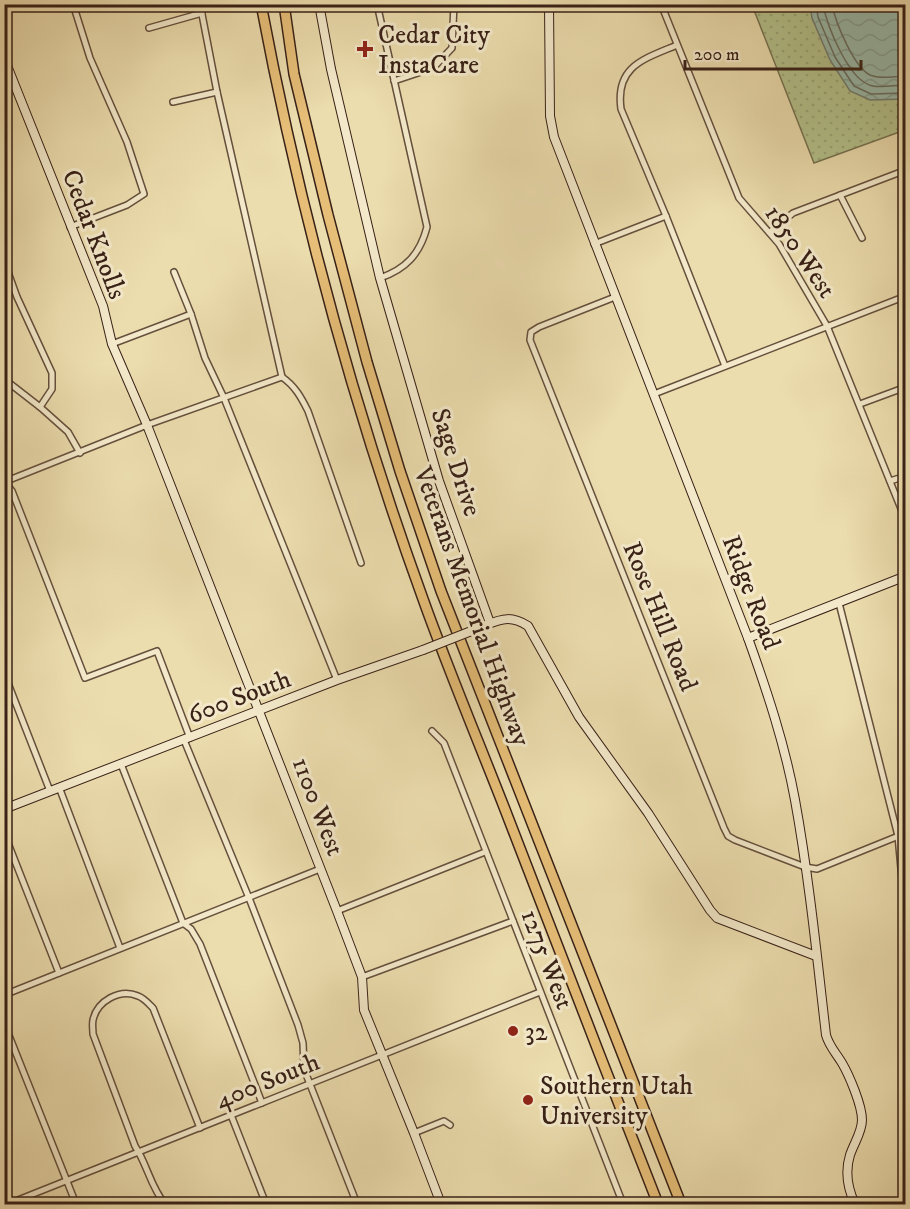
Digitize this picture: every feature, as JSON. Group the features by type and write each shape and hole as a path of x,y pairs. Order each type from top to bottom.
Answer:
{"highway":[{"name":"Veterans Memorial Highway","path":"261,4 283,116 320,269 347,367 382,477 423,599 658,1204"},
{"name":"Veterans Memorial Highway","path":"284,4 294,74 328,215 399,471 441,591 681,1204"}],"street":[{"path":"70,227 127,205 144,195 127,142 90,58 73,4"},
{"path":"200,4 217,92 282,377 296,390 308,411 361,563"},
{"name":"Sage Drive","path":"319,4 331,69 380,278 439,481 490,623"},
{"path":"377,4 427,227 422,245 408,263 380,278"},
{"path":"394,81 433,68 452,48 454,4"},
{"name":"Ridge Road","path":"549,4 550,116 554,137 748,638 767,691 781,741 795,799 826,1035 828,1043 845,1068 861,1114 860,1131 848,1166 848,1180 855,1204"},
{"name":"1850 West","path":"661,4 739,198 779,244 827,326 906,521"},
{"path":"149,28 202,13"},
{"path":"677,45 634,65 626,73 619,96 621,109 725,366"},
{"name":"Cedar Knolls","path":"4,58 103,306 112,344 147,426"},
{"path":"173,102 217,92"},
{"path":"770,232 793,213 906,170"},
{"path":"840,195 862,238"},
{"path":"594,244 666,216"},
{"path":"4,261 17,297 52,373 52,389 40,406"},
{"path":"174,272 205,358 224,398 337,680"},
{"path":"654,394 906,296"},
{"name":"Rose Hill Road","path":"615,297 539,327 531,332 530,340 724,828 735,840 805,867"},
{"path":"112,344 191,314"},
{"path":"282,377 147,426 5,482 12,491 85,678 157,651 187,739 298,1025 303,1043 304,1068 309,1084 357,1204"},
{"path":"4,379 40,406 68,432 80,453"},
{"path":"860,405 906,387"},
{"name":"1100 West","path":"147,426 338,911 362,977 364,1010 441,1204"},
{"path":"890,482 906,476"},
{"path":"748,638 906,576"},
{"path":"839,603 898,836 906,923"},
{"path":"490,623 506,618 517,619 528,626 579,717 648,813 717,918 816,956"},
{"name":"600 South","path":"4,809 490,623"},
{"path":"4,673 50,791"},
{"name":"1275 West","path":"432,730 444,743 623,1204"},
{"path":"121,764 183,923 191,929 200,944 262,1103"},
{"path":"59,787 120,948"},
{"path":"4,833 59,973"},
{"path":"805,867 818,868 906,833"},
{"path":"338,911 485,852"},
{"path":"4,995 320,869"},
{"path":"362,977 513,921"},
{"name":"400 South","path":"8,1204 540,992"},
{"path":"165,1204 139,1152 93,1034 93,1020 98,1009 106,1000 117,995 138,995 153,1008 200,1128"},
{"path":"4,1023 76,1204"},
{"path":"231,1116 266,1204"},
{"path":"414,1133 444,1121 450,1125"}],"green space":[{"path":"752,5 905,5 905,130 814,163"}],"water":[{"path":"810,5 905,5 905,99 870,100 850,91 830,60 812,18"}],"place":[{"name":"Cedar City InstaCare","path":"365,49"},
{"name":"32","path":"513,1031"},
{"name":"Southern Utah University","path":"528,1100"}]}
